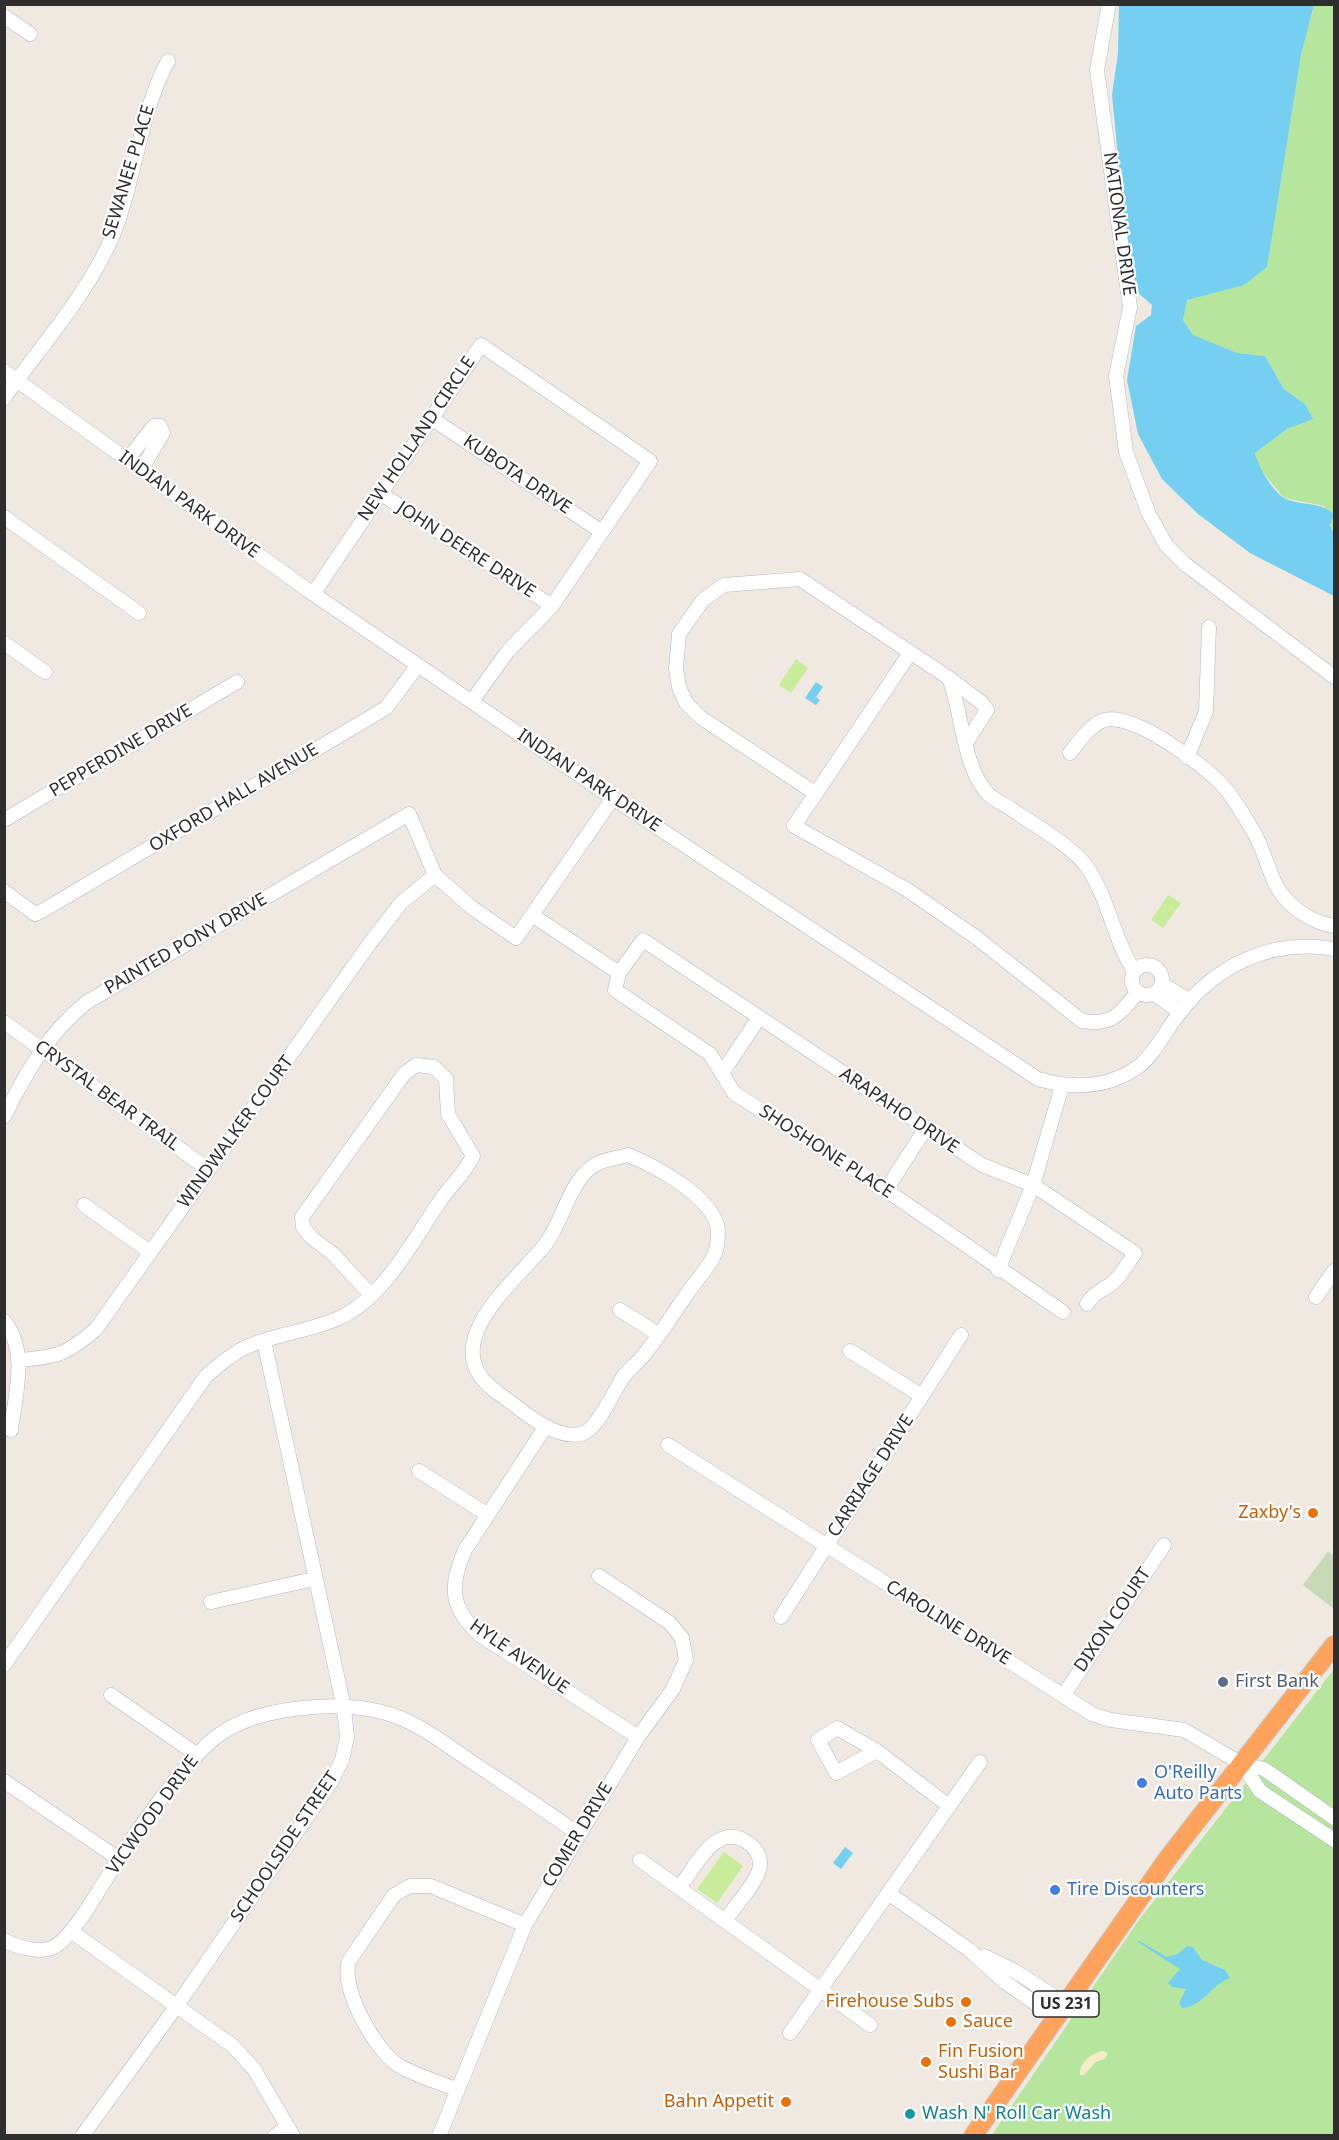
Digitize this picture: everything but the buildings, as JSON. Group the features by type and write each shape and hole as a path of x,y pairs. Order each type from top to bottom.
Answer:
{"highway":[{"name":"US 231","path":"973,2136 1168,1858 1335,1645"}],"street":[{"name":"NATIONAL DRIVE","path":"1109,4 1097,70 1130,307 1116,376 1126,452 1135,483 1152,520 1172,551 1335,676"},
{"path":"4,16 30,34"},
{"name":"SEWANEE PLACE","path":"4,398 94,273 113,234 155,85 168,61"},
{"name":"NEW HOLLAND CIRCLE","path":"312,594 481,345 533,379 650,461 552,606 508,651 472,701"},
{"name":"INDIAN PARK DRIVE","path":"4,371 312,594 613,798 1038,1079 1062,1086 1104,1084 1140,1066 1205,982 1253,955 1286,948 1335,949"},
{"name":"KUBOTA DRIVE","path":"431,418 602,532"},
{"path":"127,460 154,426 160,426 164,433 141,470"},
{"name":"JOHN DEERE DRIVE","path":"380,493 552,606"},
{"path":"4,517 139,613"},
{"path":"815,793 700,717 686,703 679,687 677,649 679,634 703,600 724,585 800,579 949,678 982,703 987,710 966,743"},
{"path":"1187,757 1206,712 1209,627"},
{"path":"4,643 45,672"},
{"path":"910,654 794,826 906,889 977,938 1082,1021 1096,1024 1115,1019 1137,993"},
{"name":"OXFORD HALL AVENUE","path":"4,891 35,914 386,708 418,665"},
{"path":"949,678 958,703 972,769 989,794 1047,832 1086,866 1105,902 1125,956 1134,971"},
{"name":"PEPPERDINE DRIVE","path":"4,820 237,682"},
{"path":"1070,753 1084,734 1102,720 1116,720 1141,727 1187,757 1224,787 1255,834 1283,896 1301,912 1320,924 1335,926"},
{"path":"435,875 471,907 516,938 613,798"},
{"name":"PAINTED PONY DRIVE","path":"4,1117 21,1082 42,1050 72,1013 87,1002 409,814 435,875"},
{"name":"WINDWALKER COURT","path":"20,1360 49,1358 72,1350 96,1329 370,943 401,903 435,875"},
{"path":"532,915 619,973"},
{"name":"ARAPAHO DRIVE","path":"619,973 643,940 982,1165 1033,1185 1135,1253 1119,1275 1108,1286 1095,1292 1087,1304"},
{"path":"1158,989 1160,972 1150,965 1138,967 1134,971 1131,982 1137,993 1146,996 1158,989 1189,1000"},
{"name":"SHOSHONE PLACE","path":"619,973 615,990 710,1054 734,1093 886,1190 998,1270 1063,1312"},
{"path":"1158,989 1180,1012"},
{"path":"722,1073 759,1018"},
{"name":"CRYSTAL BEAR TRAIL","path":"4,1022 209,1170"},
{"path":"4,1665 206,1376 231,1355 264,1341 307,1331 355,1311 371,1295 468,1168 473,1156 448,1114 446,1079 434,1067 416,1065 404,1074 302,1217 303,1227 312,1238 332,1252 371,1295"},
{"path":"998,1270 1033,1185 1062,1086"},
{"path":"886,1190 926,1128"},
{"path":"628,1155 650,1164 687,1189 711,1211 718,1231 715,1254 658,1334 642,1357 625,1375 596,1423 584,1434 570,1436 546,1426 479,1377 472,1363 473,1338 490,1308 545,1246 558,1224 575,1184 599,1162 628,1155"},
{"path":"84,1205 150,1252"},
{"path":"1316,1297 1335,1271"},
{"path":"620,1310 658,1334"},
{"path":"4,1321 12,1331 20,1360 11,1430"},
{"name":"CARRIAGE DRIVE","path":"781,1617 961,1335"},
{"name":"SCHOOLSIDE STREET","path":"82,2136 176,2007 331,1782 342,1760 347,1737 344,1708 314,1579 264,1341"},
{"path":"850,1351 922,1396"},
{"name":"HYLE AVENUE","path":"546,1426 488,1515 457,1568 454,1586 457,1605 465,1621 480,1635 639,1737"},
{"name":"CAROLINE DRIVE","path":"668,1445 1092,1714 1184,1730 1242,1764"},
{"path":"419,1471 488,1515"},
{"name":"DIXON COURT","path":"1063,1696 1164,1545"},
{"name":"COMER DRIVE","path":"439,2136 525,1925 578,1834 639,1737 673,1689 686,1660 681,1638 669,1623 599,1576"},
{"path":"211,1602 314,1579"},
{"path":"111,1695 196,1754"},
{"name":"VICWOOD DRIVE","path":"4,1940 11,1944 34,1949 52,1948 72,1932 119,1859 196,1754 217,1735 248,1719 282,1709 344,1708 382,1712 413,1723 578,1834"},
{"path":"877,1751 949,1806"},
{"path":"790,2033 980,1762"},
{"path":"1242,1764 1264,1769 1335,1818"},
{"path":"1242,1764 1260,1791 1335,1840"},
{"path":"4,1781 119,1859"},
{"path":"679,1888 716,1841 729,1835 742,1839 754,1848 760,1860 759,1872 725,1921"},
{"path":"640,1860 870,2025"},
{"path":"458,2090 399,2066 386,2055 353,2000 345,1972 349,1961 394,1895 410,1886 431,1886 525,1925"},
{"path":"888,1893 968,1949 1013,1970 1061,2011"},
{"path":"72,1932 232,2046 254,2069 290,2131 275,2136"}],"green space":[{"path":"1314,5 1334,5 1334,534 1324,506 1284,498 1259,468 1255,453 1287,429 1312,419 1305,404 1284,389 1265,356 1237,353 1192,335 1183,320 1186,300 1266,267 1301,55"},
{"path":"796,659 808,668 791,693 779,685"},
{"path":"1168,895 1181,903 1163,928 1151,920"},
{"path":"1328,1551 1334,1556 1334,1609 1303,1585"},
{"path":"1334,1669 1334,2135 991,2136 1139,1920"},
{"path":"724,1852 743,1866 717,1903 697,1889"}],"sand":[{"path":"1103,2051 1108,2053 1105,2059 1096,2062 1084,2075 1080,2075 1081,2066 1087,2059"}],"water":[{"path":"1119,5 1314,5 1301,55 1267,267 1244,285 1187,300 1183,320 1193,335 1237,353 1265,356 1284,389 1305,404 1313,419 1287,429 1255,453 1267,479 1281,496 1292,501 1323,507 1334,514 1330,525 1334,534 1334,596 1250,553 1198,514 1162,479 1138,434 1127,380 1136,326 1151,315 1152,305 1137,292 1124,217 1112,95 1118,53"},
{"path":"816,682 823,687 816,697 820,700 816,705 805,698"},
{"path":"845,1847 853,1853 841,1869 833,1863"},
{"path":"1139,1941 1167,1957 1178,1954 1187,1946 1193,1947 1202,1960 1225,1970 1230,1978 1195,2004 1182,2008 1179,2003 1186,1989 1172,1987 1168,1983 1180,1969"}],"place":[{"name":"Zaxby's","path":"1313,1513"},
{"name":"First Bank","path":"1223,1682"},
{"name":"O'Reilly Auto Parts","path":"1142,1783"},
{"name":"Tire Discounters","path":"1055,1890"},
{"name":"Firehouse Subs","path":"966,2002"},
{"name":"Sauce","path":"951,2022"},
{"name":"Fin Fusion Sushi Bar","path":"926,2062"},
{"name":"Bahn Appetit","path":"786,2102"},
{"name":"Wash N' Roll Car Wash","path":"910,2114"}]}
